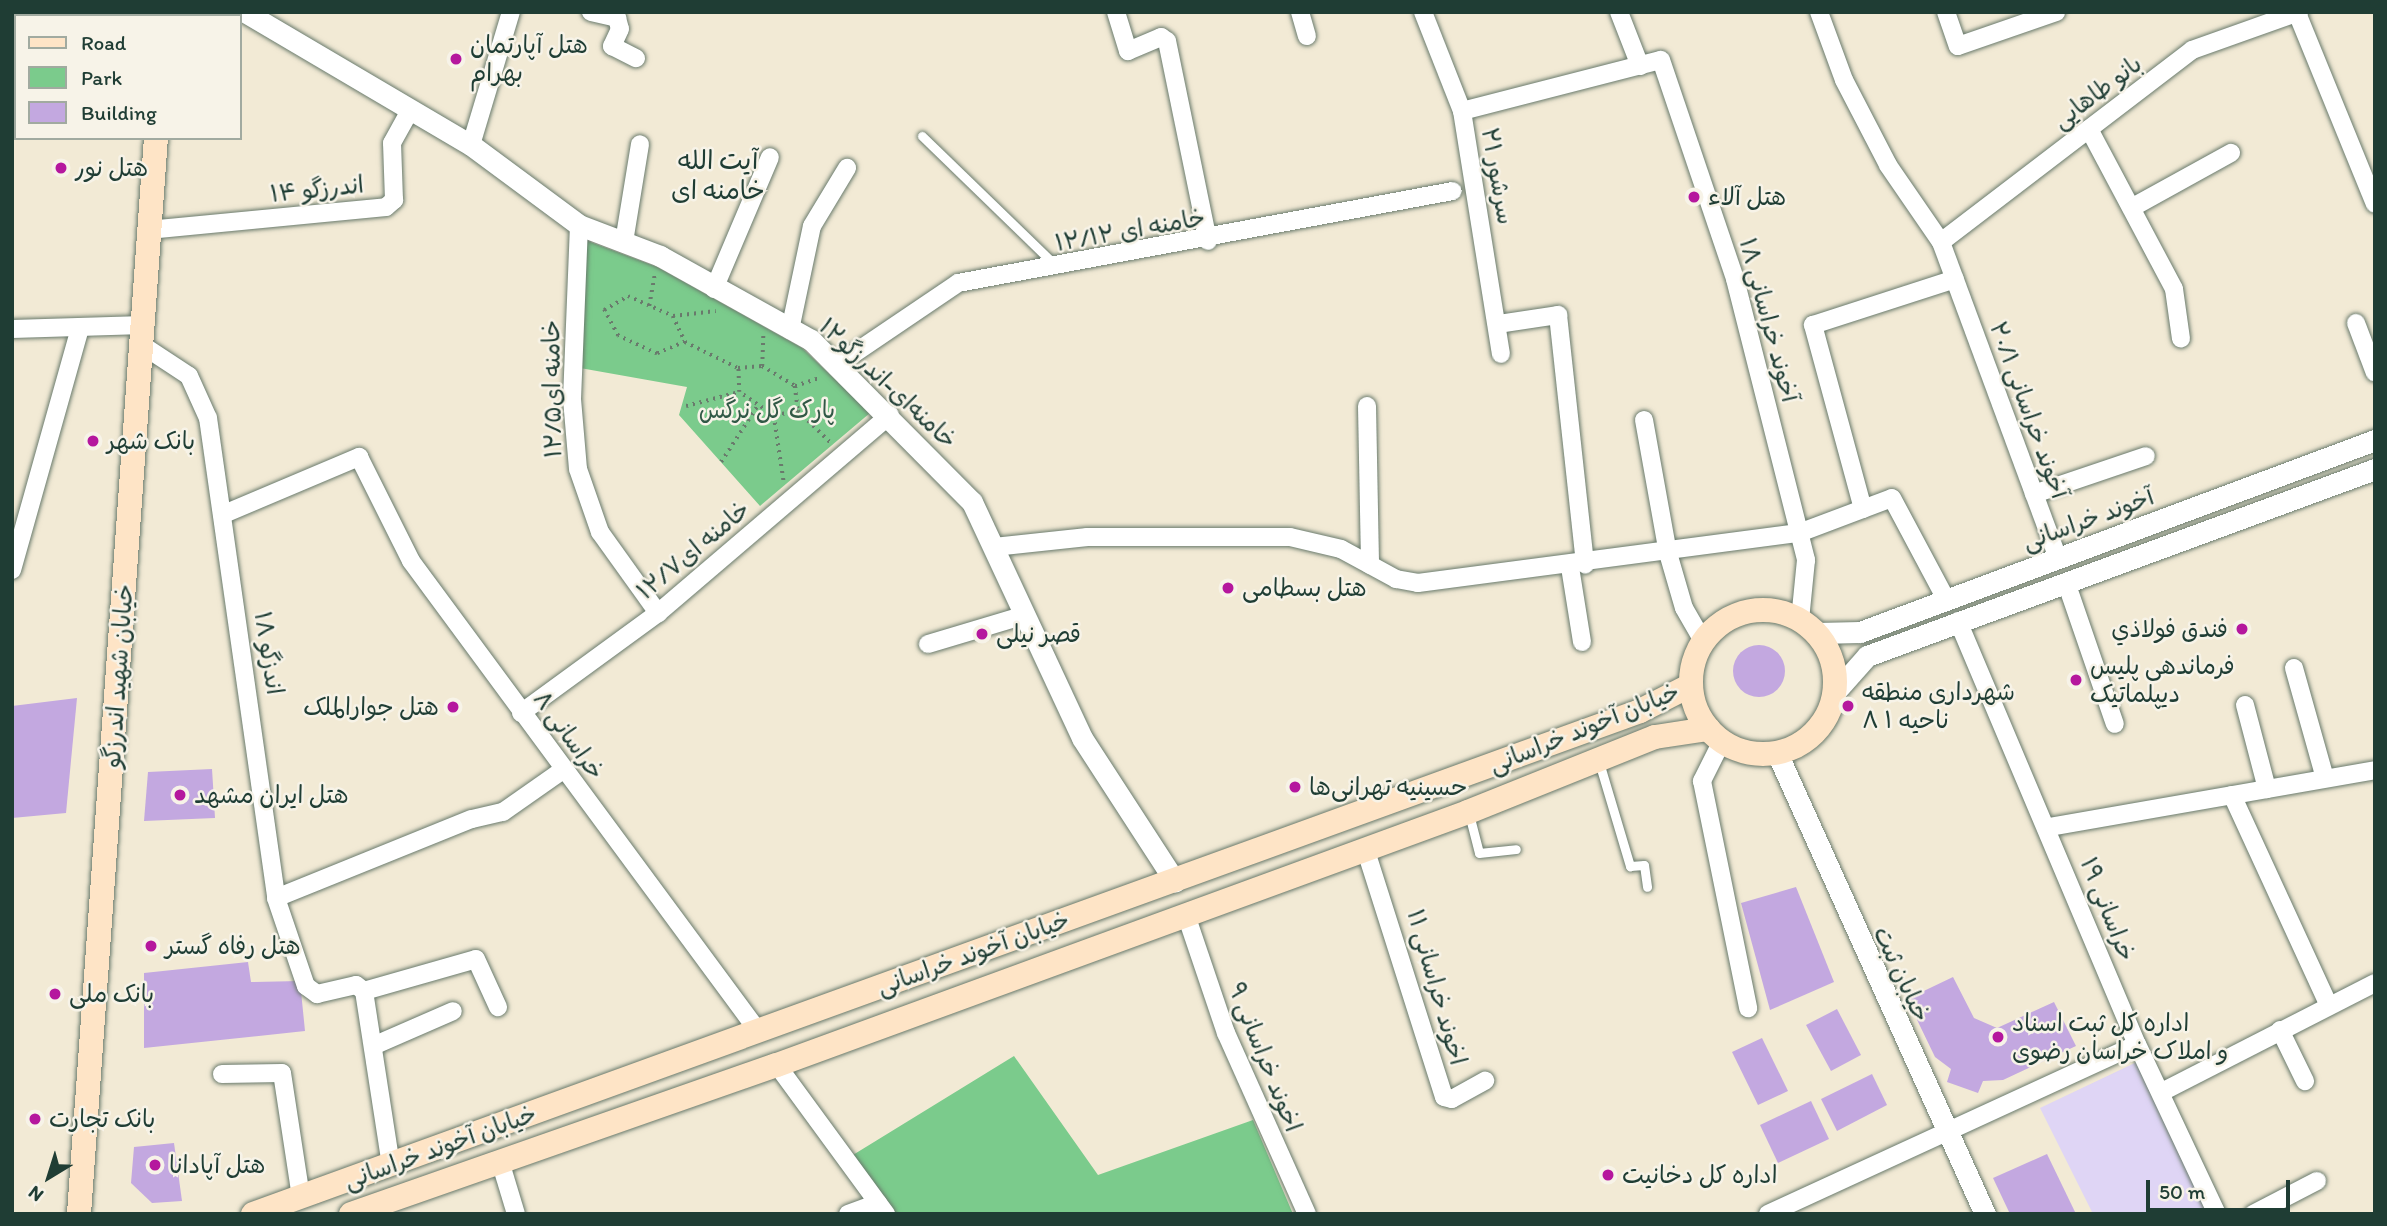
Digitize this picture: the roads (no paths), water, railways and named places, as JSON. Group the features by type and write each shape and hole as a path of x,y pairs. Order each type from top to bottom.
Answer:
{"main road":[{"name":"خیابان شهید اندرزگو","path":"79,1214 156,140"},
{"path":"1780,611 1809,626 1832,661 1835,692 1816,732 1777,753 1739,750 1715,735 1691,685 1703,641 1718,625 1748,612 1780,611"},
{"name":"خیابان آخوند خراسانی","path":"253,1214 1640,711 1691,685"},
{"name":"خیابان آخوند خراسانی","path":"356,1213 777,1065 1468,812 1599,762 1655,737 1715,735"}],"street":[{"name":"خامنه‌ای-اندرزگو۱۲","path":"245,12 471,145 579,225 660,256 736,302 790,330 836,365 890,415 972,502 994,547 1022,617 1082,738 1175,881"},
{"path":"471,145 511,12"},
{"path":"591,12 617,18 620,29 612,46 636,58"},
{"path":"1116,12 1128,51 1161,37 1167,41 1208,241"},
{"path":"1300,12 1307,36"},
{"name":"سرشور ۲۱","path":"1423,12 1461,111 1501,354"},
{"path":"1461,111 1640,66 1619,12"},
{"name":"آخوند خراسانی ۲۰/۱","path":"1819,12 1844,80 1888,165 1941,242 2058,558"},
{"path":"1947,12 1958,46 2056,12"},
{"path":"2298,13 2375,204"},
{"name":"بانو طاهایی","path":"1941,242 2192,50 2298,13"},
{"name":"آخوند خراسانی ۱۸","path":"1640,66 1661,60 1735,279 1806,560 1809,626"},
{"name":"اندرزگو ۱۴","path":"148,230 386,207 394,200 392,143 410,111"},
{"path":"2089,129 2133,207 2174,289 2181,339"},
{"path":"624,242 640,144"},
{"path":"2133,207 2231,153"},
{"path":"714,289 770,157"},
{"path":"790,330 812,226 847,169"},
{"name":"خامنه ای ۱۲/۱۲","path":"836,365 958,283 1208,241 1453,191"},
{"name":"خامنه ای۱۲/۵","path":"579,225 572,399 578,469 600,532 658,613"},
{"path":"1863,509 1813,325 1955,279"},
{"path":"1498,324 1558,315 1582,642"},
{"path":"2356,323 2375,373"},
{"path":"12,570 80,328"},
{"path":"12,329 80,328 143,335"},
{"name":"اندزگو ۱۸","path":"143,335 189,376 208,418 224,514 276,898 312,991 356,985 365,991"},
{"path":"1367,406 1370,565"},
{"name":"خامنه ای۱۲/۷","path":"521,713 658,613 890,415"},
{"path":"1644,420 1668,553 1684,608 1703,641"},
{"name":"آخوند خراسانی","path":"1809,626 1860,632 2375,440"},
{"path":"2034,494 2146,456"},
{"name":"خراسانی ۸","path":"224,514 359,457 411,561 758,1031"},
{"path":"1835,692 1867,656 2375,469"},
{"path":"994,547 1087,537 1290,537 1340,549 1407,583 1578,566 1799,533 1892,498 1946,600"},
{"path":"2066,582 2115,724"},
{"path":"928,644 1022,617"},
{"name":"خراسانی ۱۹","path":"1958,621 2049,827 2137,1044 2162,1092 2217,1214"},
{"path":"2294,668 2325,779"},
{"path":"2245,705 2267,789"},
{"path":"1715,735 1702,781 1748,1008"},
{"name":"خیابان ثبت","path":"1777,753 1945,1131 1985,1214"},
{"path":"276,898 472,819 503,812 563,770"},
{"path":"2049,827 2375,770"},
{"path":"2232,795 2329,1006"},
{"name":"اخوند خراسانی ۱۱","path":"1365,848 1444,1097 1452,1100 1485,1081"},
{"name":"اخوند خراسانی ۹","path":"1186,915 1226,1033 1307,1214"},
{"path":"391,1166 365,991 476,959 498,1007"},
{"path":"2162,1092 2375,983"},
{"path":"373,1046 453,1011"},
{"path":"2280,1030 2305,1081"},
{"path":"1768,1214 2137,1044"},
{"path":"777,1065 882,1209 848,1214"},
{"path":"222,1074 282,1073 301,1197"},
{"path":"500,1161 516,1214"},
{"path":"2253,1214 2317,1181"}],"lane":[{"path":"922,136 1058,268"},
{"path":"1599,762 1630,866 1644,865 1647,887"},
{"path":"1468,812 1479,853 1516,849"}],"place":[{"name":"هتل آپارتمان بهرام","path":"456,59"},
{"name":"هتل نور","path":"61,168"},
{"name":"هتل آلاء","path":"1694,197"},
{"name":"بانک شهر","path":"93,441"},
{"name":"هتل بسطامی","path":"1228,588"},
{"name":"فندق فولاذي","path":"2242,629"},
{"name":"قصر نیلی","path":"982,634"},
{"name":"فرماندهی پلیس دیپلماتیک","path":"2076,680"},
{"name":"شهرداری منطقه ۸ ناحیه ۱","path":"1848,706"},
{"name":"هتل جوارالملک","path":"453,707"},
{"name":"حسینیه تهرانی‌ها","path":"1295,787"},
{"name":"هتل ایران مشهد","path":"180,795"},
{"name":"هتل رفاه گستر","path":"151,946"},
{"name":"بانک ملی","path":"55,994"},
{"name":"اداره کل ثبت اسناد و املاک خراسان رضوی","path":"1998,1037"},
{"name":"بانک تجارت","path":"35,1119"},
{"name":"هتل آپادانا","path":"155,1165"},
{"name":"اداره کل دخانیت","path":"1608,1175"}],"district":[{"name":"آیت الله خامنه ای","path":"718,176"}],"park label":[{"name":"پارک گل نرگس","path":"767,410"}]}
